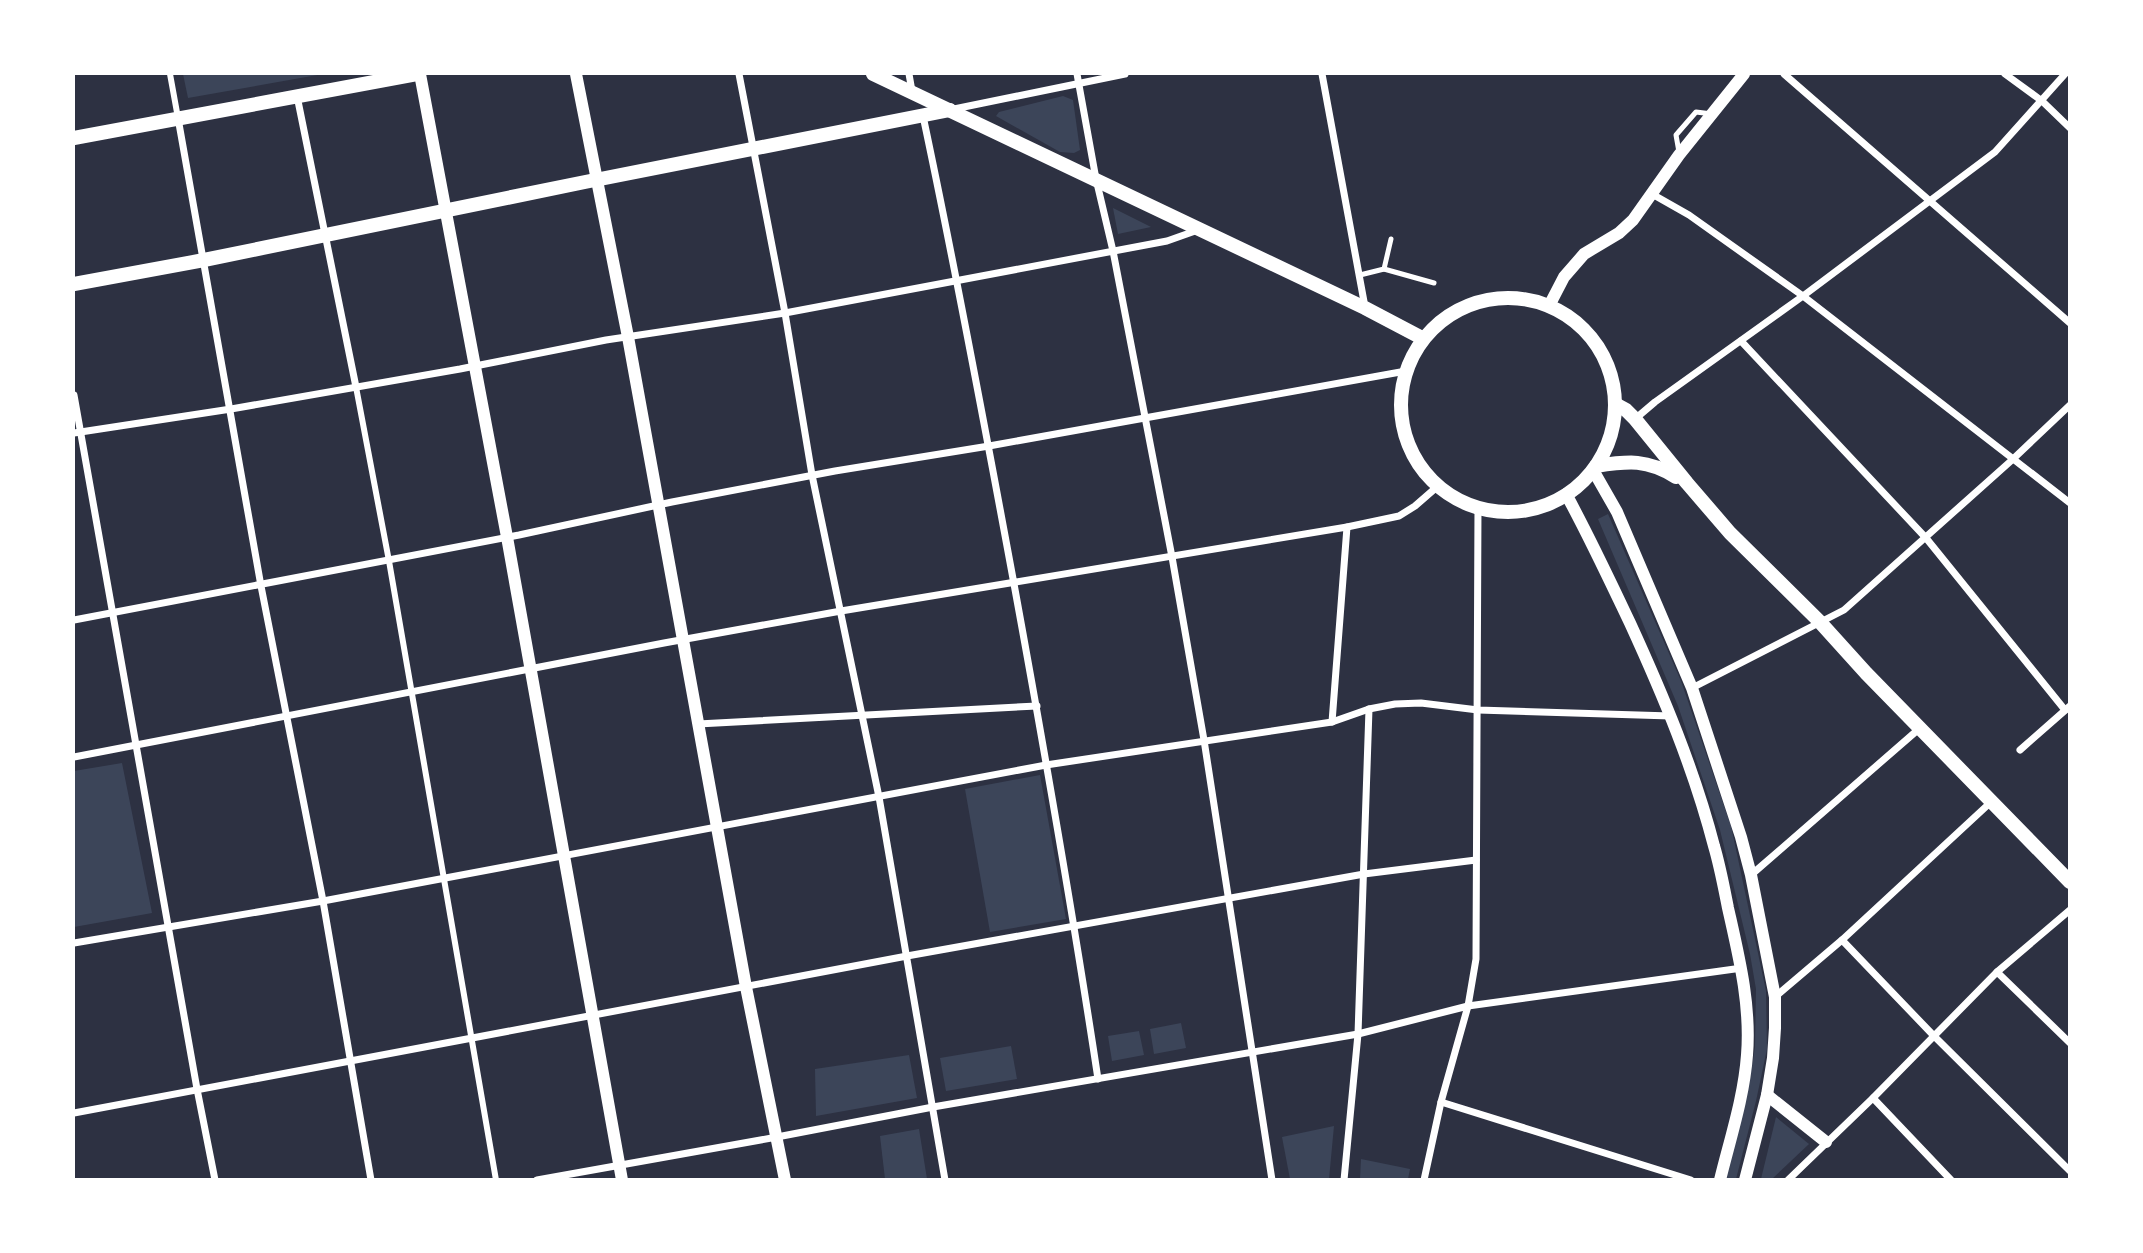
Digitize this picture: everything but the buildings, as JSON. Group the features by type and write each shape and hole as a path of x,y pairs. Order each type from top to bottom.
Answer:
{"main road":[{"path":"74,138 419,74"},
{"path":"873,74 1423,338"},
{"path":"74,284 950,110"},
{"path":"1505,298 1550,304 1582,328 1596,344 1606,363 1615,404 1609,438 1595,468 1566,494 1553,501 1508,512 1478,507 1438,486 1419,465 1408,443 1402,420 1401,395 1406,371 1423,338 1464,307 1505,298"},
{"path":"1615,404 1635,419 1730,533 1819,621 2070,882"},
{"path":"1595,468 1627,462 1647,463 1661,467 1687,483"}],"street":[{"path":"170,74 261,586 323,901 371,1180"},
{"path":"419,74 507,537 622,1180"},
{"path":"576,74 628,337 697,724 785,1180"},
{"path":"739,74 785,313 812,475 879,796 946,1180"},
{"path":"909,74 912,92"},
{"path":"1077,74 1172,557 1204,740 1272,1180"},
{"path":"950,110 1125,74"},
{"path":"1322,74 1365,308"},
{"path":"1550,304 1564,277 1584,254 1619,233 1633,220 1679,155 1745,74"},
{"path":"1784,74 2070,323"},
{"path":"2005,74 2042,101 2070,128"},
{"path":"1635,419 1995,152 2065,74"},
{"path":"296,95 389,561 496,1180"},
{"path":"923,116 958,279 1037,706 1098,1079"},
{"path":"1653,194 1689,215 1803,296 2070,503"},
{"path":"77,432 231,409 628,337 785,313 1167,241 1199,229"},
{"path":"1741,341 1926,538 2067,708 2020,750"},
{"path":"74,620 389,561 812,475 1406,371"},
{"path":"74,395 77,432 113,613 215,1180"},
{"path":"1692,688 1844,610 2070,405"},
{"path":"1595,468 1617,512 1692,688 1751,875 1775,997 1773,1058 1767,1096 1745,1180"},
{"path":"74,757 530,668 841,611 1347,527 1399,516 1438,486"},
{"path":"1566,494 1590,538 1671,716 1714,845 1742,968 1747,1003 1747,1057 1720,1180"},
{"path":"1424,1180 1441,1102 1468,1006 1476,959 1478,507"},
{"path":"1332,722 1347,527"},
{"path":"74,943 323,901 1046,765 1332,722 1369,709 1395,704 1478,710 1671,716"},
{"path":"697,724 1037,706"},
{"path":"1344,1180 1358,1034 1369,709"},
{"path":"1751,875 1920,728"},
{"path":"1775,997 1842,940 1992,802"},
{"path":"74,1113 1227,898 1364,874 1476,860"},
{"path":"1788,1180 1997,972 2070,910"},
{"path":"1842,940 2070,1171"},
{"path":"537,1180 777,1138 933,1107 1252,1054 1358,1034 1468,1006 1742,968"},
{"path":"1997,972 2070,1043"},
{"path":"1767,1096 1826,1142"},
{"path":"1873,1098 1951,1180"},
{"path":"1441,1102 1692,1180"}],"lane":[{"path":"1384,269 1391,239"},
{"path":"1360,275 1384,269 1434,283"}],"shaded area":[{"path":"183,74 323,74 188,98"},
{"path":"1063,96 1073,100 1080,150 1074,153 1060,152 996,116 999,112"},
{"path":"1113,208 1151,227 1118,234"},
{"path":"1608,514 1681,681 1731,826 1766,991 1767,1049 1736,1179 1724,1179 1750,1079 1755,1047 1756,989 1750,954 1720,830 1678,706 1598,519"},
{"path":"122,763 152,913 74,927 74,771"},
{"path":"1040,775 1066,919 990,932 965,789"},
{"path":"1181,1023 1186,1048 1154,1054 1150,1029"},
{"path":"1139,1031 1144,1055 1112,1061 1108,1036"},
{"path":"1011,1046 1017,1079 946,1091 940,1058"},
{"path":"909,1055 917,1098 816,1116 815,1069"},
{"path":"1776,1117 1809,1144 1772,1179 1761,1179"},
{"path":"1334,1126 1329,1179 1290,1179 1282,1137"},
{"path":"919,1129 927,1179 885,1179 880,1136"},
{"path":"1361,1159 1410,1169 1408,1179 1360,1179"}]}
